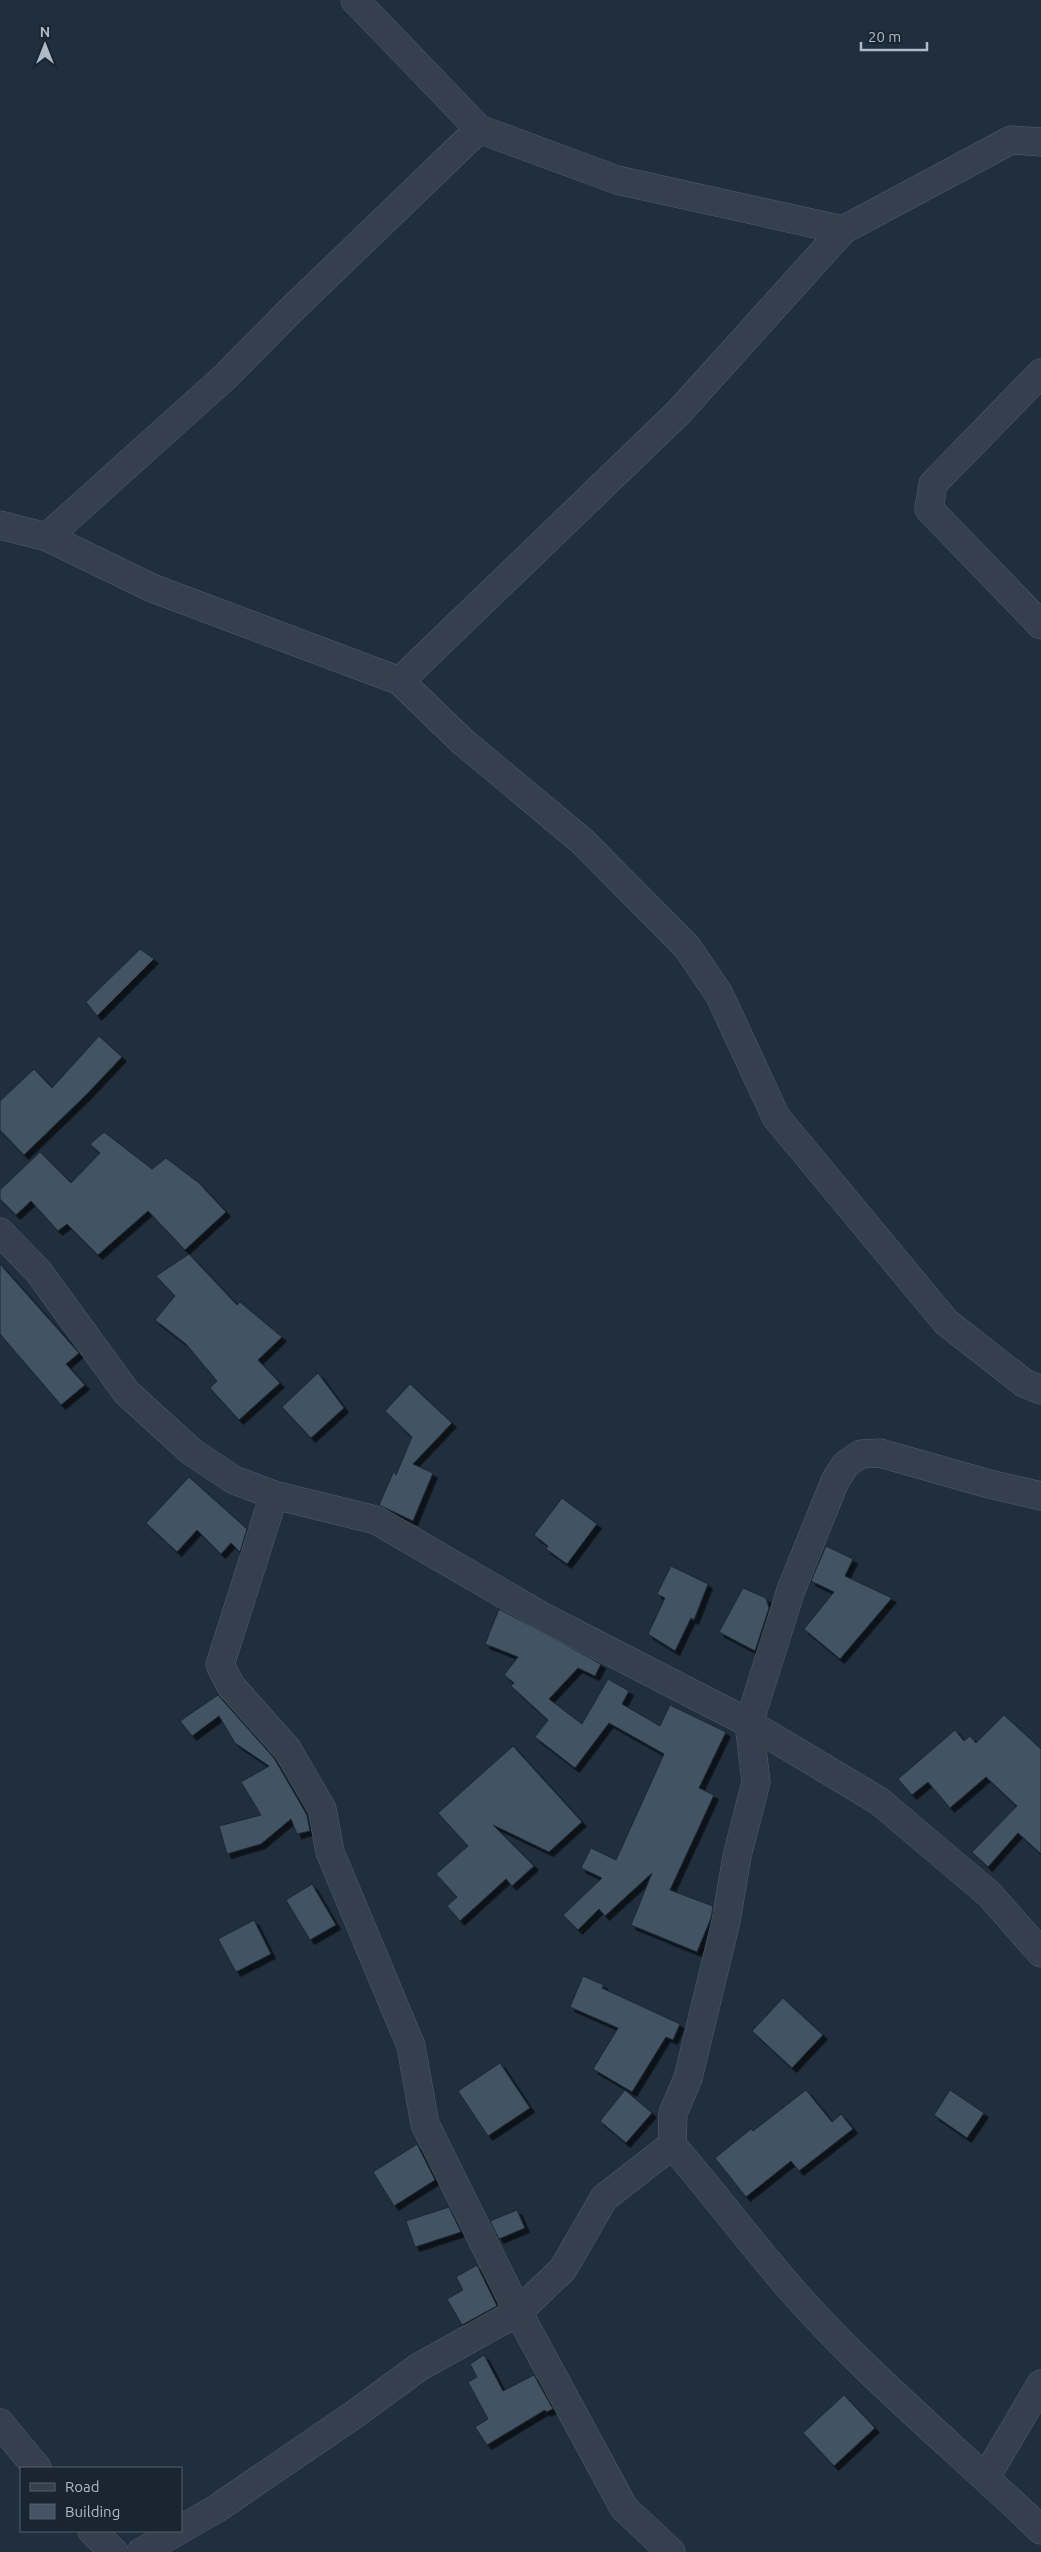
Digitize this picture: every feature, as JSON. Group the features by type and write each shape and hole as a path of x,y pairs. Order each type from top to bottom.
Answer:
{"street":[{"path":"355,0 479,129 617,180 843,230"},
{"path":"47,537 226,376 295,306 479,129"},
{"path":"400,681 679,412 843,230 1011,140 1041,142"},
{"path":"1041,373 933,484 929,509 1041,625"},
{"path":"0,525 47,537 152,588 400,681 462,741 582,841 687,947 719,994 776,1118 946,1322 1024,1383 1041,1390"},
{"path":"0,1232 38,1271 128,1394 192,1452 234,1480 274,1495 376,1520 545,1618 749,1723 879,1801 990,1894 1041,1953"},
{"path":"1041,1496 989,1484 880,1453 861,1454 846,1464 835,1481 791,1590 749,1723 756,1782 737,1856 726,1921 688,2078 673,2113 672,2145 791,2289 892,2392 986,2477 1041,2530"},
{"path":"274,1495 220,1665 231,1686 287,1749 322,1809 330,1852 411,2046 425,2124 518,2312 624,2508 670,2552"},
{"path":"182,2528 216,2509 347,2420 419,2367 518,2312 563,2269 604,2198 672,2145"},
{"path":"986,2477 1041,2384"},
{"path":"0,2423 36,2467"},
{"path":"93,2532 114,2552"},
{"path":"141,2552 176,2532"}],"building":[{"path":"140,949 154,959 97,1016 86,1002"},
{"path":"99,1036 122,1057 24,1155 0,1130 0,1101 34,1069 52,1088"},
{"path":"104,1132 152,1169 166,1158 199,1183 226,1212 185,1250 148,1211 98,1255 67,1224 58,1231 31,1201 16,1215 0,1199 0,1190 40,1152 71,1183 100,1153 90,1144"},
{"path":"189,1254 237,1305 240,1302 282,1337 258,1360 280,1383 239,1420 210,1388 217,1381 186,1344 155,1320 175,1296 156,1276"},
{"path":"0,1264 79,1353 66,1364 85,1385 61,1405 0,1334"},
{"path":"318,1373 344,1408 311,1438 282,1407"},
{"path":"410,1384 452,1423 413,1464 433,1473 413,1521 379,1505 394,1471 396,1475 412,1437 385,1411"},
{"path":"189,1477 247,1529 240,1552 231,1543 221,1554 197,1530 177,1552 146,1523"},
{"path":"562,1498 597,1524 567,1564 546,1549 548,1546 534,1535"},
{"path":"826,1546 853,1559 845,1576 892,1598 840,1659 804,1629 834,1592 811,1581"},
{"path":"671,1566 708,1584 694,1620 691,1618 675,1651 648,1634 665,1598 657,1594"},
{"path":"743,1588 766,1598 769,1608 755,1651 719,1632"},
{"path":"499,1609 601,1664 595,1676 578,1668 549,1699 582,1724 608,1679 629,1691 622,1704 660,1726 670,1705 726,1732 699,1788 714,1795 670,1890 713,1906 711,1918 697,1952 631,1925 652,1873 605,1916 599,1909 578,1930 563,1915 602,1878 581,1868 591,1848 616,1860 664,1754 609,1723 575,1768 535,1737 548,1720 511,1686 514,1683 504,1675 518,1657 485,1644"},
{"path":"218,1695 274,1758 307,1815 310,1831 297,1834 291,1819 261,1844 227,1854 219,1826 261,1815 241,1782 269,1766 235,1743 219,1716 192,1736 180,1721"},
{"path":"1004,1715 1041,1749 1041,1854 1018,1833 988,1867 972,1852 1017,1806 986,1777 950,1808 928,1782 912,1795 898,1779 955,1730 964,1741 970,1736 976,1743"},
{"path":"513,1746 582,1822 549,1852 493,1825 534,1866 512,1886 506,1879 460,1921 447,1906 457,1897 436,1874 468,1846 438,1813"},
{"path":"312,1884 336,1925 310,1940 286,1900"},
{"path":"254,1920 271,1954 236,1972 218,1939"},
{"path":"583,1976 604,1985 602,1988 680,2024 673,2040 666,2037 632,2092 593,2069 618,2028 570,2007"},
{"path":"783,1998 823,2035 792,2068 752,2031"},
{"path":"500,2063 530,2108 488,2136 458,2091"},
{"path":"625,2090 652,2113 626,2143 600,2121"},
{"path":"806,2090 832,2122 841,2114 853,2129 799,2171 791,2161 746,2197 715,2158 751,2129 753,2131"},
{"path":"950,2090 984,2113 967,2138 934,2115"},
{"path":"417,2144 435,2180 394,2206 373,2172"},
{"path":"449,2207 461,2232 415,2247 406,2221"},
{"path":"517,2210 525,2228 499,2239 490,2221"},
{"path":"477,2265 497,2306 462,2325 447,2299 463,2290 456,2277"},
{"path":"484,2355 503,2391 534,2375 553,2409 546,2412 545,2410 487,2445 475,2427 488,2419 468,2382 477,2377 470,2364"},
{"path":"844,2395 875,2428 834,2466 803,2433"}]}
